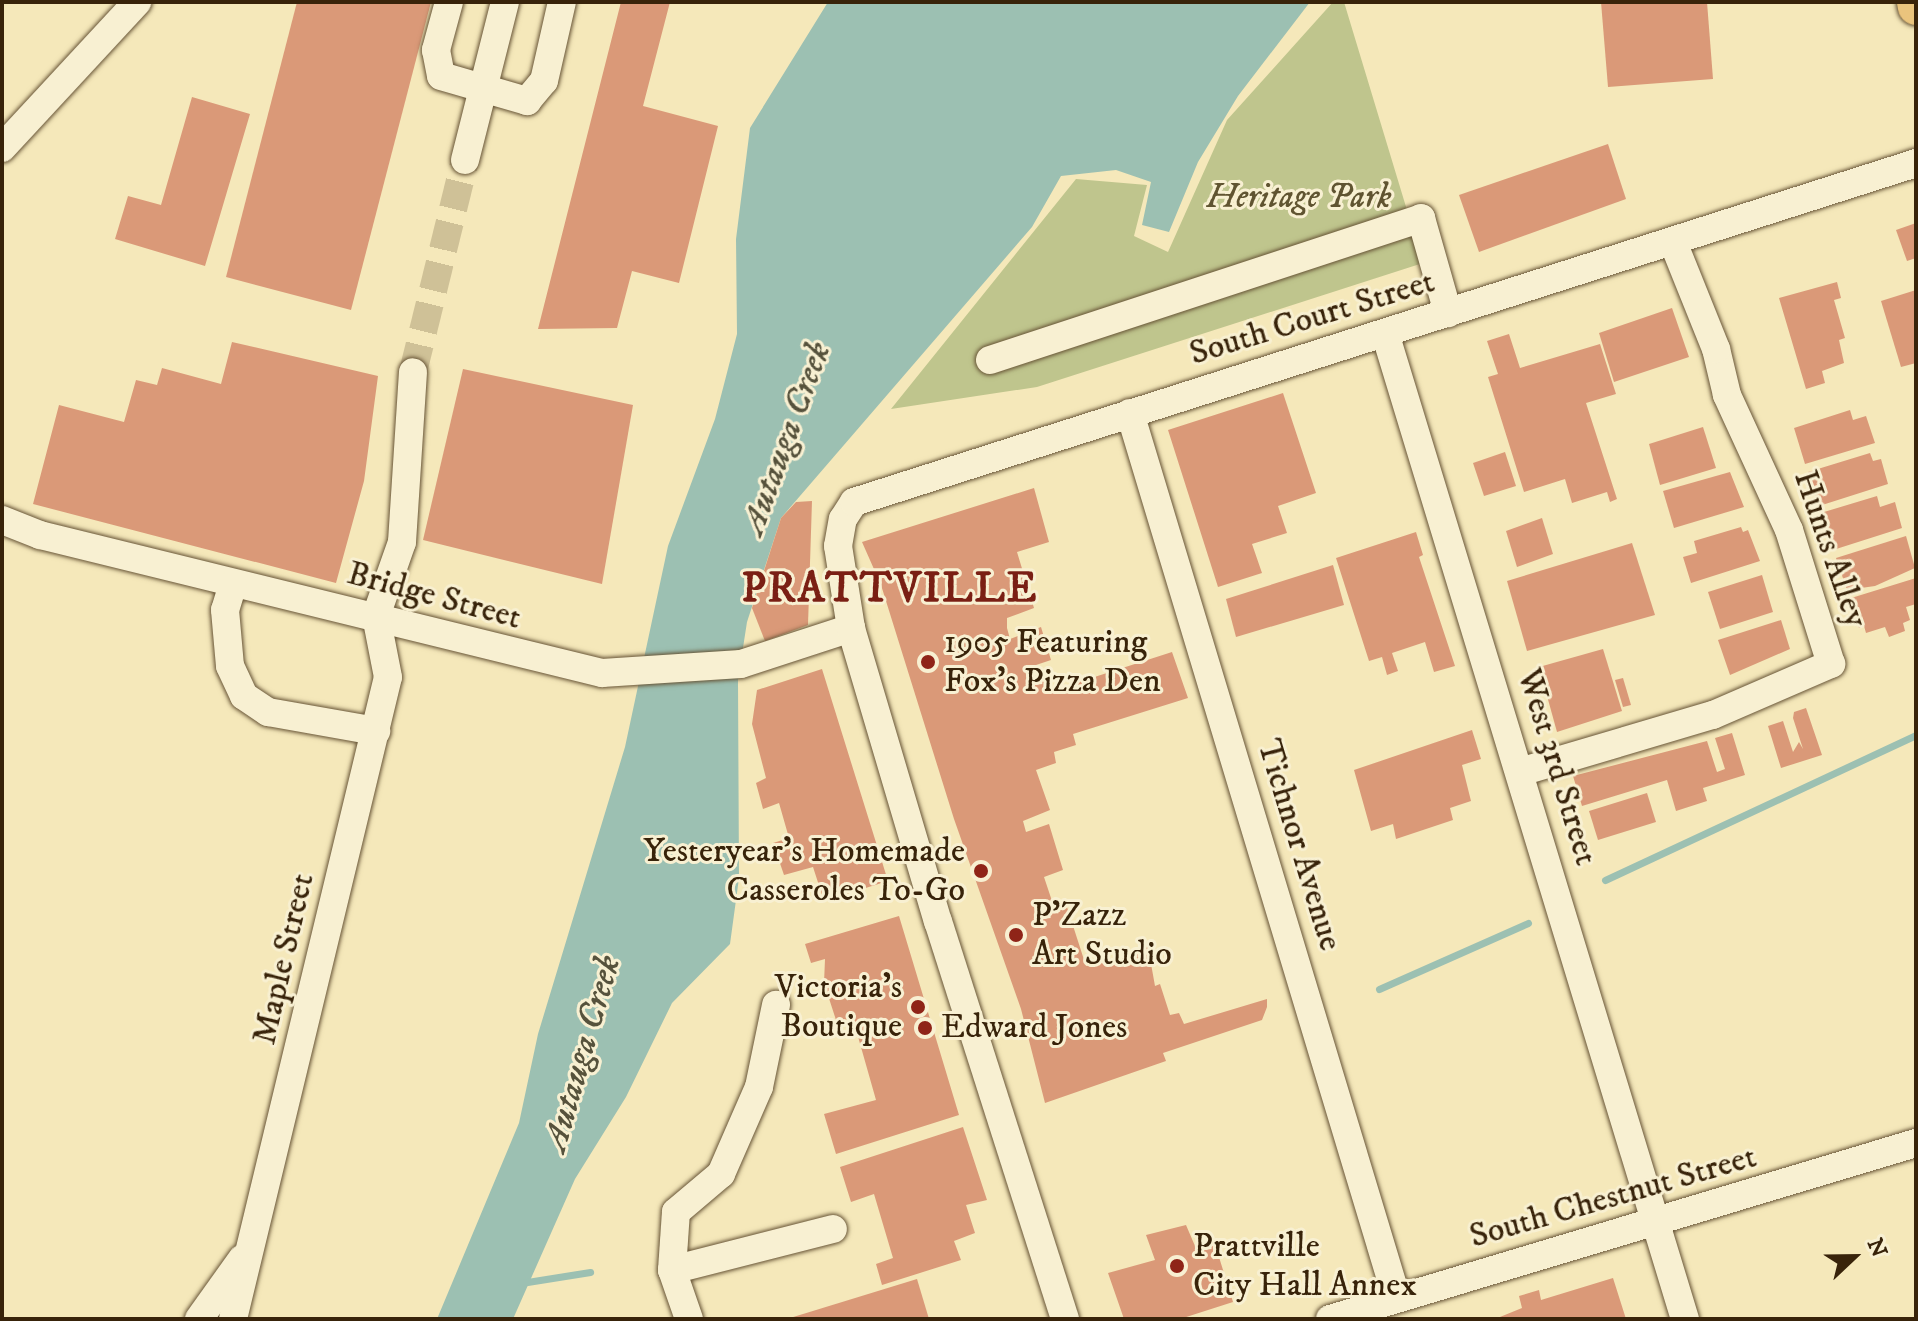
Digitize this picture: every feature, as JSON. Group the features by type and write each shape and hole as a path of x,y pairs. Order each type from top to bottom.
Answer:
{"street":[{"path":"2,148 137,2"},
{"path":"449,2 436,50 441,76 527,101 544,81 562,2"},
{"path":"465,160 505,2"},
{"name":"South Court Street","path":"851,628 838,546 843,519 854,502 1916,163"},
{"path":"990,360 1421,218 1448,313"},
{"name":"Hunts Alley","path":"1520,772 1713,715 1831,664 1789,530 1727,395 1716,349 1673,242"},
{"name":"West 3rd Street","path":"1385,333 1685,1319"},
{"path":"376,616 402,542 413,372"},
{"name":"Tichnor Avenue","path":"1130,413 1397,1299"},
{"name":"Bridge Street","path":"2,520 40,535 233,584 376,616 547,663 629,674 741,664 851,628"},
{"path":"233,584 225,610 230,666 244,696 268,712 376,731"},
{"name":"Maple Street","path":"233,1319 388,677 376,616"},
{"path":"851,628 938,922 1065,1319"},
{"path":"689,1319 672,1270 676,1212 721,1174 759,1087 776,1005"},
{"name":"South Chestnut Street","path":"1330,1319 1916,1143"},
{"path":"672,1270 833,1229"},
{"path":"199,1319 254,1242"}],"green space":[{"name":"Heritage Park","path":"1333,2 1344,2 1423,263 1037,387 891,409 1076,179 1147,185 1134,236 1168,252 1227,120"}],"water":[{"name":"Autauga Creek","path":"828,2 1310,2 1238,96 1198,162 1169,232 1142,225 1151,182 1116,170 1061,176 1032,227 781,518 747,622 738,680 739,878 730,944 672,1003 626,1097 575,1179 513,1319 437,1319 519,1123 538,1034 625,747 668,546 715,419 737,334 736,239 750,128"}],"building":[{"path":"297,2 431,2 351,310 226,277"},
{"path":"621,2 670,2 643,106 718,126 679,283 632,271 617,328 538,329"},
{"path":"1601,2 1707,2 1713,79 1608,87"},
{"path":"192,97 250,114 205,266 115,239 128,196 161,205"},
{"path":"1608,144 1626,199 1479,252 1459,195"},
{"path":"1916,223 1916,258 1907,261 1896,230"},
{"path":"1837,282 1841,298 1834,300 1845,338 1839,340 1844,363 1822,371 1825,383 1806,389 1779,298"},
{"path":"1916,290 1916,363 1901,367 1881,301"},
{"path":"1672,308 1689,357 1614,382 1599,333"},
{"path":"1509,334 1520,368 1600,344 1616,394 1586,403 1617,499 1610,502 1607,492 1572,503 1565,479 1524,492 1488,377 1498,374 1487,341"},
{"path":"232,342 378,376 364,481 336,583 33,504 59,405 124,422 136,380 157,385 162,368 221,384"},
{"path":"463,369 633,405 602,584 423,540"},
{"path":"1283,393 1316,493 1278,506 1287,533 1252,544 1262,573 1218,587 1168,430"},
{"path":"1850,410 1853,420 1866,416 1875,443 1805,464 1794,428"},
{"path":"1703,427 1716,468 1660,485 1649,444"},
{"path":"1505,452 1516,486 1484,496 1473,463"},
{"path":"1870,453 1873,461 1881,459 1888,484 1819,506 1808,472"},
{"path":"1730,472 1744,507 1674,528 1663,491"},
{"path":"1034,488 1049,542 1017,552 1034,608 1007,618 1010,639 1041,627 1051,660 1030,667 1032,673 1041,670 1048,692 1172,652 1188,698 1073,734 1076,745 1054,752 1056,763 1036,770 1050,810 1023,821 1026,832 1049,824 1063,870 1044,877 1054,907 1066,904 1086,966 1148,947 1155,986 1160,984 1170,1015 1179,1013 1184,1024 1267,999 1262,1020 1163,1053 1166,1061 1045,1103 1021,1009 954,819 881,585 862,542"},
{"path":"1877,496 1880,507 1895,502 1902,528 1833,550 1824,512"},
{"path":"812,501 808,625 765,641 752,608 781,518 796,502"},
{"path":"1542,518 1553,554 1517,567 1506,531"},
{"path":"1741,527 1743,532 1748,530 1760,561 1691,583 1683,557 1697,553 1694,541"},
{"path":"1416,532 1423,555 1419,557 1455,666 1434,672 1425,642 1392,653 1398,671 1387,675 1382,657 1369,661 1336,558"},
{"path":"1906,536 1915,568 1875,586 1847,590 1836,558"},
{"path":"1632,543 1655,615 1527,651 1507,581"},
{"path":"1333,565 1344,605 1236,637 1226,599"},
{"path":"1762,575 1773,612 1720,629 1708,592"},
{"path":"1916,578 1916,604 1906,607 1910,620 1903,623 1905,631 1889,637 1885,627 1866,633 1864,626 1859,628 1848,599"},
{"path":"1781,620 1790,649 1730,675 1718,640"},
{"path":"1603,649 1622,711 1557,732 1539,667"},
{"path":"822,669 888,881 824,901 813,867 784,875 773,843 789,838 779,803 763,809 756,783 766,778 752,724 757,690"},
{"path":"1623,678 1631,705 1623,707 1615,680"},
{"path":"1806,708 1822,755 1781,768 1768,726 1783,721 1793,752 1799,742 1803,749 1793,718 1794,712"},
{"path":"1472,730 1481,759 1462,765 1471,801 1450,808 1453,820 1396,839 1393,824 1371,831 1354,770"},
{"path":"1732,733 1745,775 1703,788 1707,801 1676,811 1667,780 1582,806 1573,776 1707,741 1717,772 1725,769 1715,738"},
{"path":"1647,793 1656,822 1598,840 1589,811"},
{"path":"899,916 959,1115 836,1154 824,1114 876,1100 853,1019 836,1020 824,983 825,959 811,963 805,944"},
{"path":"963,1127 987,1200 966,1205 975,1233 954,1241 961,1260 882,1285 876,1264 893,1258 874,1194 851,1202 840,1167"},
{"name":"Prattville City Hall Annex","path":"1186,1225 1195,1246 1214,1241 1233,1302 1180,1319 1124,1319 1108,1273 1155,1260 1146,1235"},
{"path":"1613,1278 1626,1319 1495,1319 1522,1308 1519,1296 1539,1290 1541,1300"},
{"path":"917,1279 929,1319 790,1319 790,1318"}],"waterway":[{"path":"1605,880 1916,735"},
{"path":"1379,989 1528,923"},
{"path":"521,1283 590,1272"}],"tunnel":[{"path":"413,372 465,160"}],"place":[{"name":"1905 Featuring Fox's Pizza Den","path":"928,662"},
{"name":"Yesteryear's Homemade Casseroles To-Go","path":"981,871"},
{"name":"P'Zazz Art Studio","path":"1016,935"},
{"name":"Victoria's Boutique","path":"918,1007"},
{"name":"Edward Jones","path":"925,1028"},
{"name":"Prattville City Hall Annex","path":"1177,1266"}],"district":[{"name":"PRATTVILLE","path":"890,589"}]}
